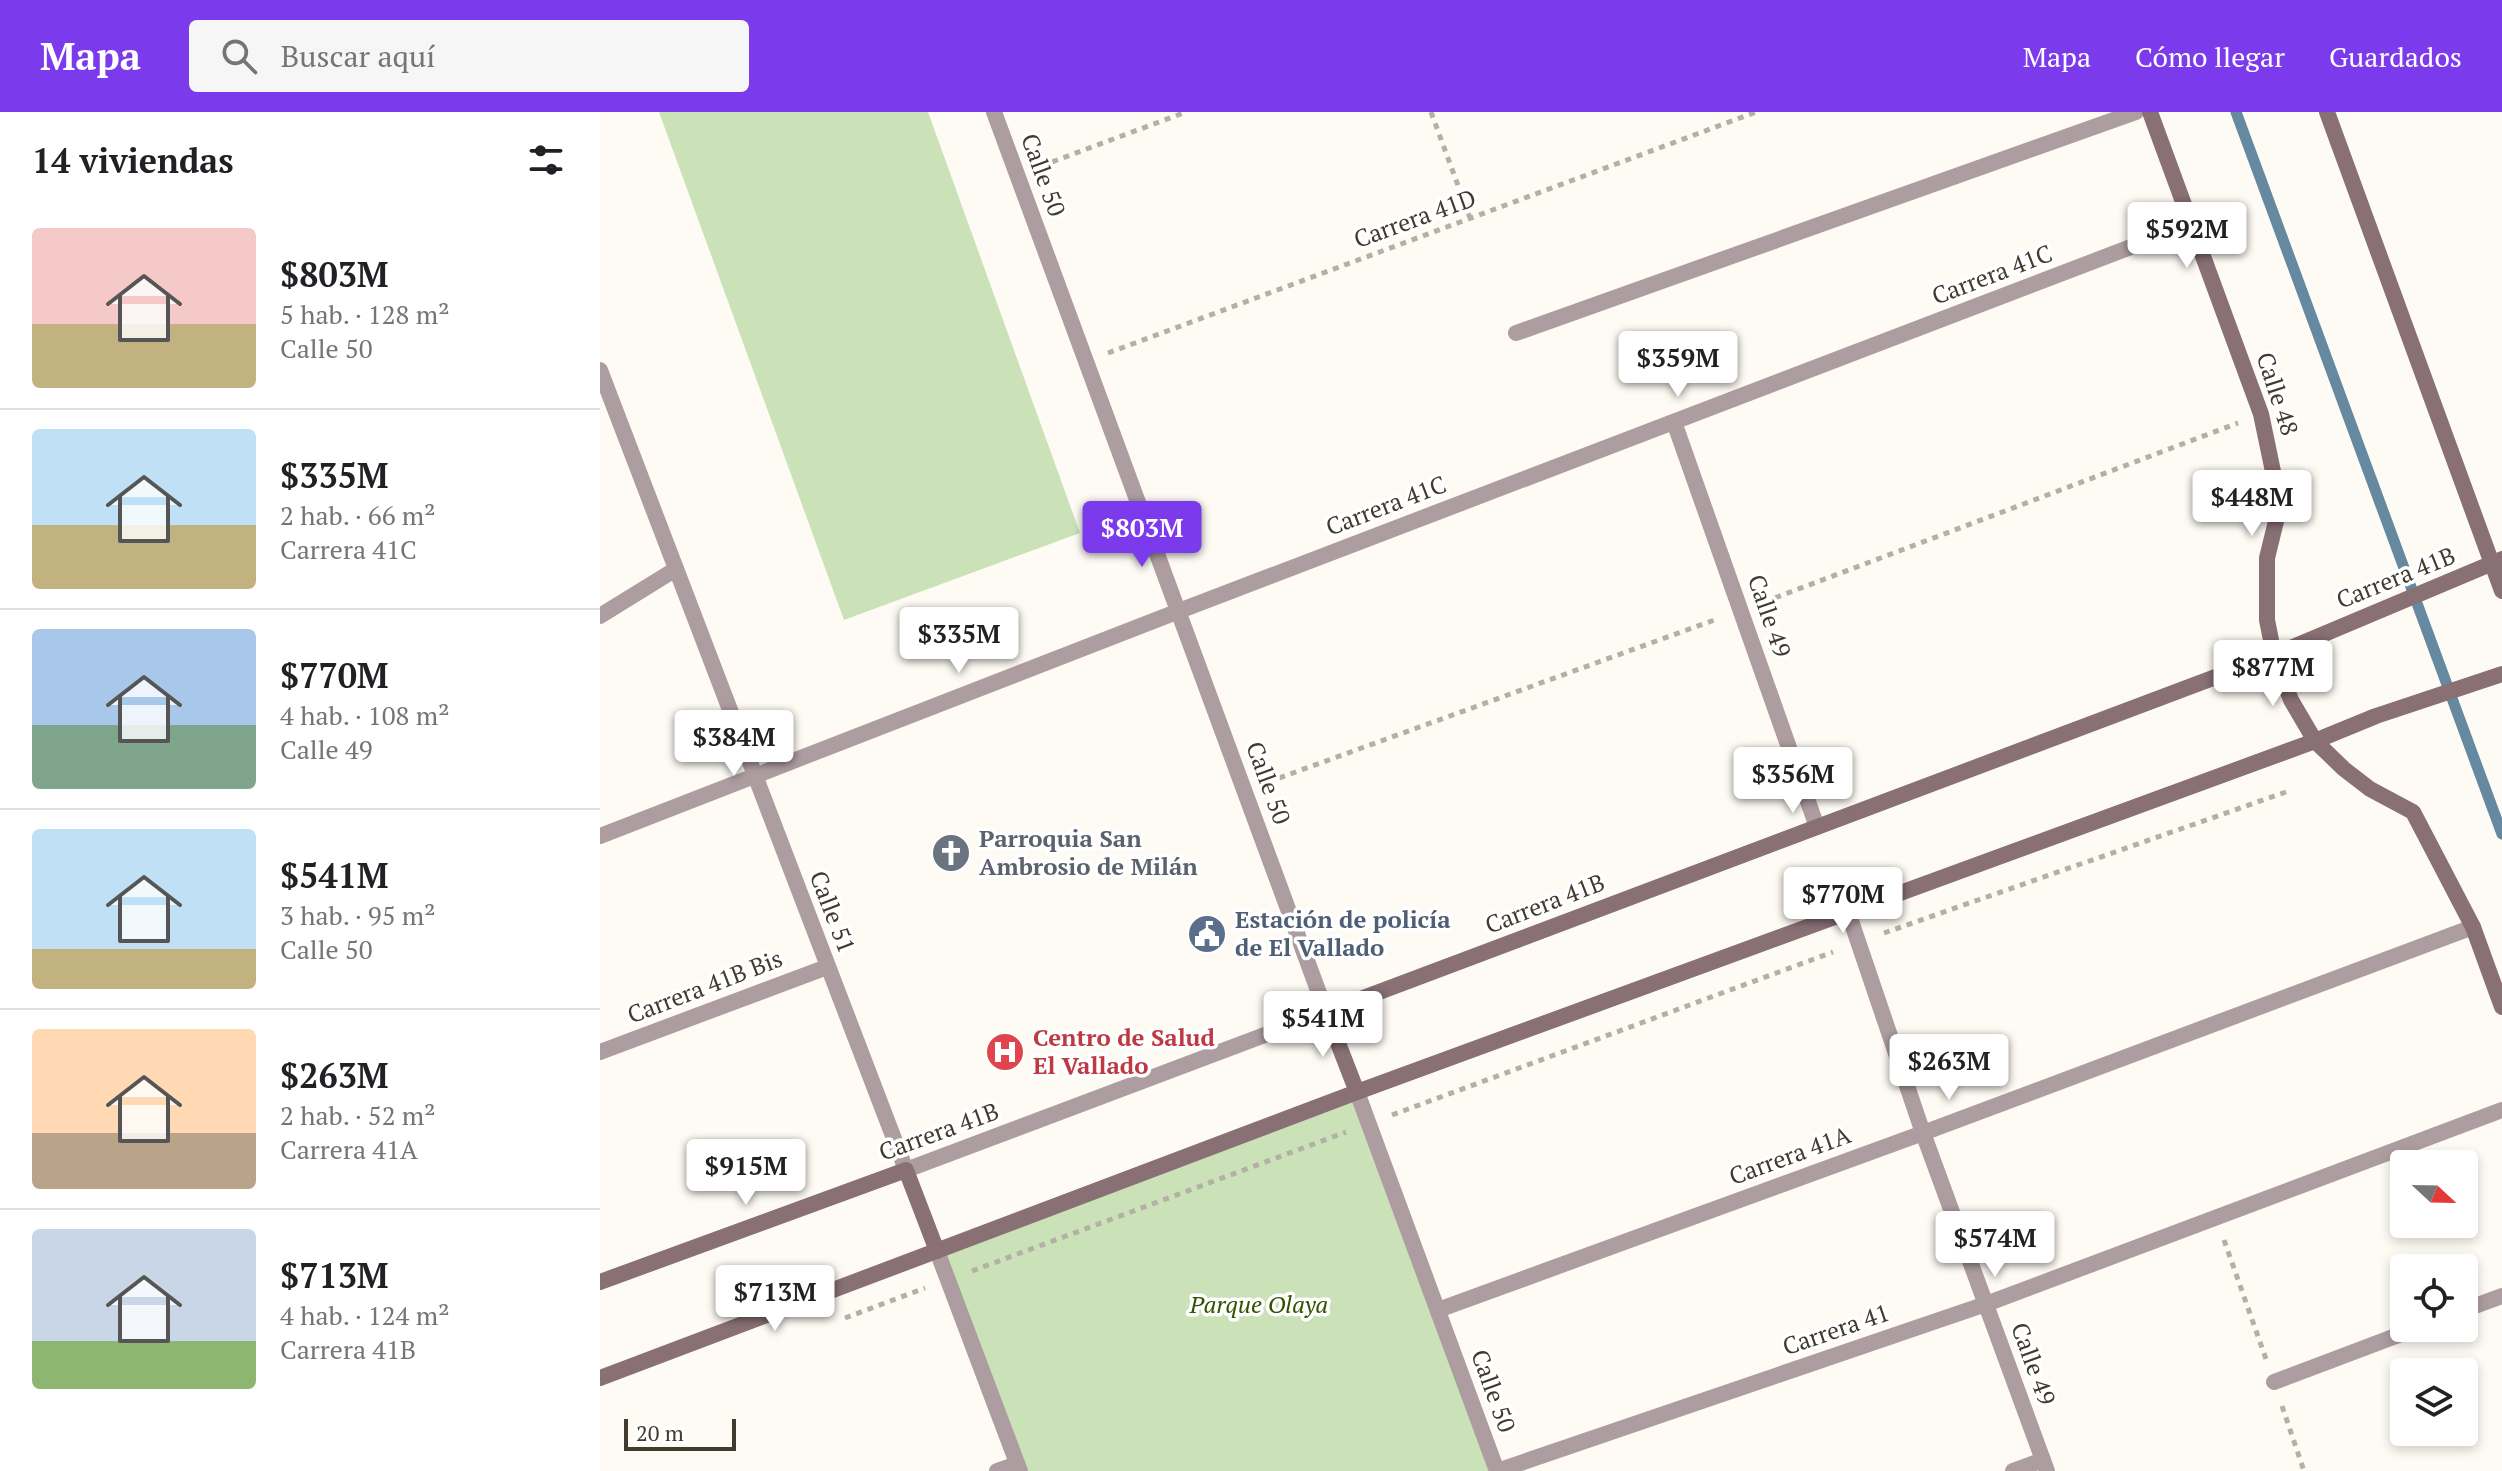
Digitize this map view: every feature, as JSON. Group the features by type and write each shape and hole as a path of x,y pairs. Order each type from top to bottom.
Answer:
{"street":[{"name":"Calle 50","path":"994,112 1497,1471"},
{"path":"1516,333 2136,112"},
{"name":"Calle 48","path":"2150,112 2261,414 2280,505 2267,558 2267,620 2274,655 2291,700 2315,741 2344,769 2370,789 2413,812 2473,927 2502,1007"},
{"path":"2327,112 2497,561 2502,591"},
{"name":"Carrera 41C","path":"600,836 2191,224"},
{"name":"Calle 51","path":"600,370 1019,1467"},
{"name":"Calle 49","path":"1674,422 1817,827"},
{"name":"Carrera 41B","path":"600,1282 906,1170 2274,655 2497,561"},
{"path":"600,616 676,569"},
{"path":"600,1378 1357,1092 2376,716 2495,676"},
{"name":"Calle 49","path":"1848,912 1923,1133 2045,1466"},
{"name":"Carrera 41A","path":"1438,1310 2473,927"},
{"name":"Carrera 41B Bis","path":"600,1052 827,967"},
{"name":"Carrera 41","path":"1497,1471 1986,1304 2502,1110"},
{"path":"2478,1305 2502,1296"},
{"path":"2274,1382 2390,1338"},
{"path":"2013,1471 2045,1466"},
{"path":"997,1471 1019,1467"}],"path":[{"path":"1018,175 1186,112"},
{"path":"1431,112 1470,218"},
{"name":"Carrera 41D","path":"1086,361 1756,112"},
{"path":"832,1323 1859,943 2286,792"},
{"path":"2215,1217 2304,1471"}],"green space":[{"path":"659,112 928,112 1080,533 844,620"},
{"name":"Parque Olaya","path":"1357,1092 1497,1471 1020,1471 937,1251"}],"waterway":[{"path":"2236,112 2502,834"}],"place":[{"name":"Parroquia San Ambrosio de Milán","path":"951,853"},
{"name":"Estación de policía de El Vallado","path":"1207,934"},
{"name":"Centro de Salud El Vallado","path":"1005,1052"}]}
